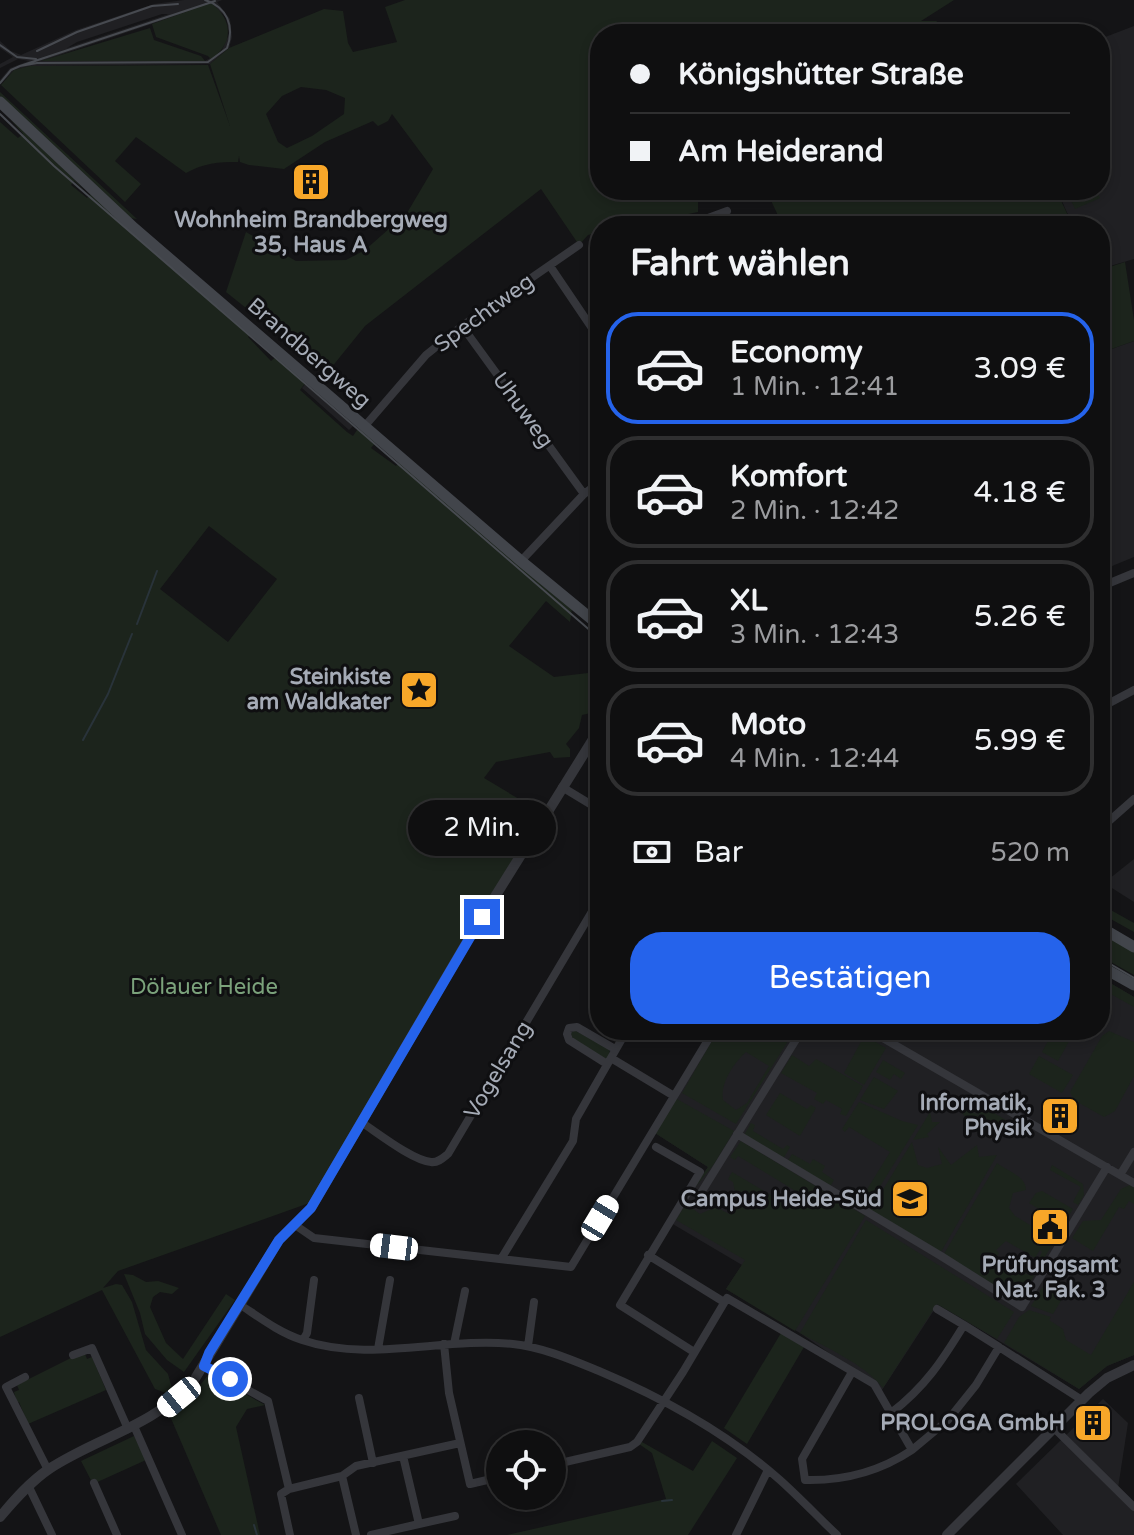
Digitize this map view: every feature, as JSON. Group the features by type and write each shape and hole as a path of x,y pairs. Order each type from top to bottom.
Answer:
{"main road":[{"name":"Brandbergweg","path":"0,102 134,228 590,618"},
{"path":"1110,933 1134,947"},
{"path":"1110,972 1134,985"}],"street":[{"path":"713,216 727,211"},
{"name":"Spechtweg","path":"364,427 426,355 462,326 579,245"},
{"path":"550,266 590,325"},
{"name":"Uhuweg","path":"462,326 584,494"},
{"path":"521,561 590,490"},
{"path":"1110,583 1134,573"},
{"path":"1110,703 1134,690"},
{"path":"0,1517 28,1485 48,1470 158,1414 179,1397 204,1366 279,1240 311,1208 590,744"},
{"path":"562,787 590,804"},
{"path":"1110,820 1134,799"},
{"name":"Vogelsang","path":"361,1122 414,1155 432,1163 441,1161 590,915"},
{"path":"590,1038 577,1027 569,1028 569,1040 611,1057"},
{"path":"592,1040 611,1057 674,1096"},
{"path":"501,1259 573,1141 576,1119 621,1040"},
{"path":"295,1225 314,1238 571,1267 706,1040"},
{"path":"699,1196 796,1040"},
{"path":"886,1040 1134,1183"},
{"path":"737,1134 1022,1307 1107,1167"},
{"path":"656,1147 700,1172 620,1305 694,1352"},
{"path":"1120,1175 1134,1152"},
{"path":"648,1255 724,1302"},
{"path":"303,1340 307,1333 314,1280"},
{"path":"378,1349 390,1280"},
{"path":"465,1291 449,1344 449,1393 470,1484 486,1480"},
{"path":"566,1462 630,1447 637,1442 727,1298 874,1384 912,1450"},
{"path":"528,1346 534,1302"},
{"path":"239,1304 277,1329 303,1340 341,1348 494,1343 528,1346 582,1364 664,1401 731,1443 768,1470 837,1535"},
{"path":"937,1309 1082,1400"},
{"path":"891,1413 915,1395 935,1372 964,1325"},
{"path":"852,1372 802,1459 805,1480 864,1475 890,1465 912,1450 948,1420 976,1385 999,1347"},
{"path":"73,1355 92,1348 182,1535"},
{"path":"947,1535 1082,1400 1107,1378 1134,1365"},
{"path":"204,1366 268,1401 290,1535"},
{"path":"25,1377 6,1387 48,1470"},
{"path":"359,1398 373,1463"},
{"path":"1054,1428 1134,1507"},
{"path":"285,1491 342,1476 356,1466 460,1443"},
{"path":"403,1456 419,1524"},
{"path":"736,1535 768,1470"},
{"path":"342,1476 356,1535"},
{"path":"94,1483 117,1535"},
{"path":"28,1485 52,1535"},
{"path":"371,1535 455,1516"}],"shaded area":[{"path":"222,0 217,2 230,19 232,37 229,48 210,64 30,66 14,70 0,85 0,80 10,68 29,61 18,59 0,68 0,64 13,57 0,48 0,41 21,55 76,30 154,4","holes":["211,4 226,17 229,34 221,52 205,61 42,61","169,14 67,48 77,42"]},
{"path":"1134,26 1134,259 1110,266 1110,216 1069,216 1061,200 1110,200 1110,35"},
{"path":"1134,341 1134,557 1110,567 1110,349"},
{"path":"305,384 353,426 349,430 302,388"},
{"path":"1134,859 1134,902 1110,887 1110,878"},
{"name":"Campus Heide-Süd","path":"1110,983 1134,997 1134,1355 1107,1366 1079,1389 938,1304 880,1393 874,1384 800,1333 726,1289 742,1265 671,1223 708,1167 655,1133 709,1040 1110,1040"},
{"path":"1103,1399 1128,1423 1118,1488 1134,1504 1134,1535 1063,1535 1016,1484"}],"green space":[{"path":"405,0 954,0 921,21 937,21 936,24 590,24 590,200 698,200 698,212 679,216 590,216 590,234 579,245 541,189 365,326 327,373 226,292 246,232 296,261 346,260 365,250 407,213 433,169 392,114 388,121 378,126 373,121 325,142 284,169 249,165 240,162 239,156 238,162 211,164 186,173 136,137 115,161 141,184 125,202 1,85 14,70 30,66 208,65 230,126 210,64 229,48 324,9 343,11 348,43 353,52 397,42 385,7","holes":["301,87 326,90 345,98 344,114 312,136 287,148 278,142 266,114 282,96"]},
{"path":"211,3 224,16 228,31 224,46 211,59 156,37 152,24"},
{"path":"150,28 154,40 201,56 205,61 41,61"},
{"path":"0,92 137,219 130,218 0,97"},
{"name":"Dölauer Heide","path":"1,108 85,190 74,181 71,185 87,198 91,194 251,334 248,337 271,361 277,356 307,381 300,390 347,432 353,436 359,427 376,442 371,448 396,466 399,462 572,609 570,622 546,601 509,646 554,677 590,671 590,713 582,715 579,728 566,744 570,757 554,758 550,752 496,762 484,778 544,814 312,1202 118,1271 103,1288 122,1285 132,1302 146,1350 168,1374 174,1396 155,1389 102,1290 0,1337 0,122 18,138 23,134","holes":["209,526 277,579 228,642 160,589"]},
{"path":"771,200 1061,200 1068,216 778,216"},
{"path":"1071,200 1095,200 1075,209"},
{"path":"1125,262 1134,341 1110,349 1110,267"},
{"path":"1110,910 1134,923 1134,932 1110,919"},
{"path":"1110,936 1134,950 1134,975 1110,962"},
{"path":"1110,983 1134,997 1134,1007 1110,994"},
{"path":"574,1030 608,1048 608,1058 604,1059 572,1039"},
{"path":"1110,1031 1134,1042 1134,1076 1115,1111 1104,1117 1074,1100 1070,1092 1100,1040 1110,1040"},
{"path":"712,1040 789,1040 736,1124 682,1093","holes":["746,1052 769,1066 747,1103 736,1110 723,1100 729,1074"]},
{"path":"862,1040 872,1040 886,1048 864,1085 844,1073"},
{"path":"1049,1040 1070,1040 1058,1061 1042,1052"},
{"path":"792,1055 809,1066 816,1059 863,1086 846,1116 840,1114 842,1109 826,1100 823,1104 814,1099 817,1093 781,1073"},
{"path":"1039,1056 1073,1075 1062,1093 1029,1074"},
{"path":"883,1060 905,1073 901,1079 894,1074 890,1080 876,1072"},
{"path":"874,1077 898,1091 884,1109 860,1100"},
{"path":"780,1093 807,1109 811,1105 816,1108 800,1136 766,1115"},
{"path":"967,1097 1011,1123 1007,1131 962,1105"},
{"path":"675,1098 734,1131 714,1164 686,1199 708,1167 655,1133"},
{"path":"954,1101 1007,1133 981,1137 959,1109 955,1111"},
{"path":"859,1102 918,1125 866,1209 858,1204 890,1152 849,1127 845,1132 842,1129"},
{"path":"930,1112 932,1122 940,1122 927,1134 929,1137 913,1140"},
{"path":"751,1123 755,1125 753,1131 783,1149 787,1145 790,1147 783,1159 744,1135"},
{"path":"741,1141 865,1216 795,1331 726,1289 745,1260 676,1220 686,1204 700,1214 716,1207 729,1214 737,1201 733,1182 728,1179 732,1172 786,1204 794,1190 738,1156 735,1160 730,1157"},
{"path":"912,1142 918,1165 927,1168 942,1164 938,1147 951,1165 977,1145 979,1157 997,1155 941,1252 870,1211"},
{"path":"792,1154 810,1164 813,1159 825,1166 822,1172 834,1180 830,1187 787,1162"},
{"path":"997,1163 1019,1177 1025,1185 1026,1190 1013,1193 1009,1208 1015,1216 1055,1240 1043,1260 1039,1258 1040,1250 1035,1258 1006,1241 996,1250 999,1253 997,1256 1028,1275 1032,1269 1039,1268 1019,1301 944,1254"},
{"path":"1052,1165 1083,1184 1084,1195 1078,1205 1073,1202 1081,1187 1050,1170"},
{"path":"1130,1185 1134,1188 1134,1204 1129,1201 1124,1209 1119,1207 1093,1251 1072,1238 1083,1221 1101,1220 1121,1189"},
{"path":"1042,1191 1073,1209 1064,1224 1029,1203 1036,1193"},
{"path":"866,1220 1014,1312 997,1339 937,1304 883,1388 855,1364 800,1333"},
{"path":"124,1274 179,1288 172,1294 160,1292 153,1297 150,1307 166,1343 183,1359 226,1294 235,1300 184,1372 167,1360 145,1334"},
{"path":"1048,1278 1066,1292 1053,1314 1031,1306"},
{"path":"1134,1282 1134,1355 1107,1366 1079,1389 1004,1343 1019,1317 1029,1310 1051,1317 1049,1320 1063,1329 1066,1340 1091,1355"},
{"path":"781,1333 804,1347 747,1444 724,1428"},
{"path":"85,1354 87,1359 92,1357 106,1390 28,1424 17,1403 14,1392 19,1390 17,1385"},
{"path":"209,1374 265,1405 247,1409 236,1427 260,1535 221,1535 170,1416"},
{"path":"134,1436 146,1460 93,1484 81,1461"},
{"path":"712,1441 737,1458 688,1535 507,1535 666,1499 652,1453 639,1444 642,1442 693,1471"}],"waterway":[{"path":"137,624 157,571"},
{"path":"83,740 108,694 132,634"},
{"path":"662,1501 672,1500"},
{"path":"254,1525 257,1535"}],"tram line":[{"path":"20,66 37,63 208,62 227,48 230,32 224,12 205,0"},
{"path":"0,83 11,70 20,66 215,1"},
{"path":"37,51 77,32 152,6 178,4"},
{"path":"0,45 17,57 36,59"},
{"path":"0,114 54,166 590,630"},
{"path":"1110,964 1134,978"}],"place":[{"name":"Wohnheim Brandbergweg 35, Haus A","path":"311,182"},
{"name":"Steinkiste am Waldkater","path":"419,690"},
{"name":"Informatik, Physik","path":"1060,1116"},
{"name":"Campus Heide-Süd","path":"910,1199"},
{"name":"Prüfungsamt Nat. Fak. 3","path":"1050,1227"},
{"name":"PROLOGA GmbH","path":"1093,1423"}],"route":[{"path":"230,1379 204,1366 209,1353 279,1240 311,1208 482,917"}]}
